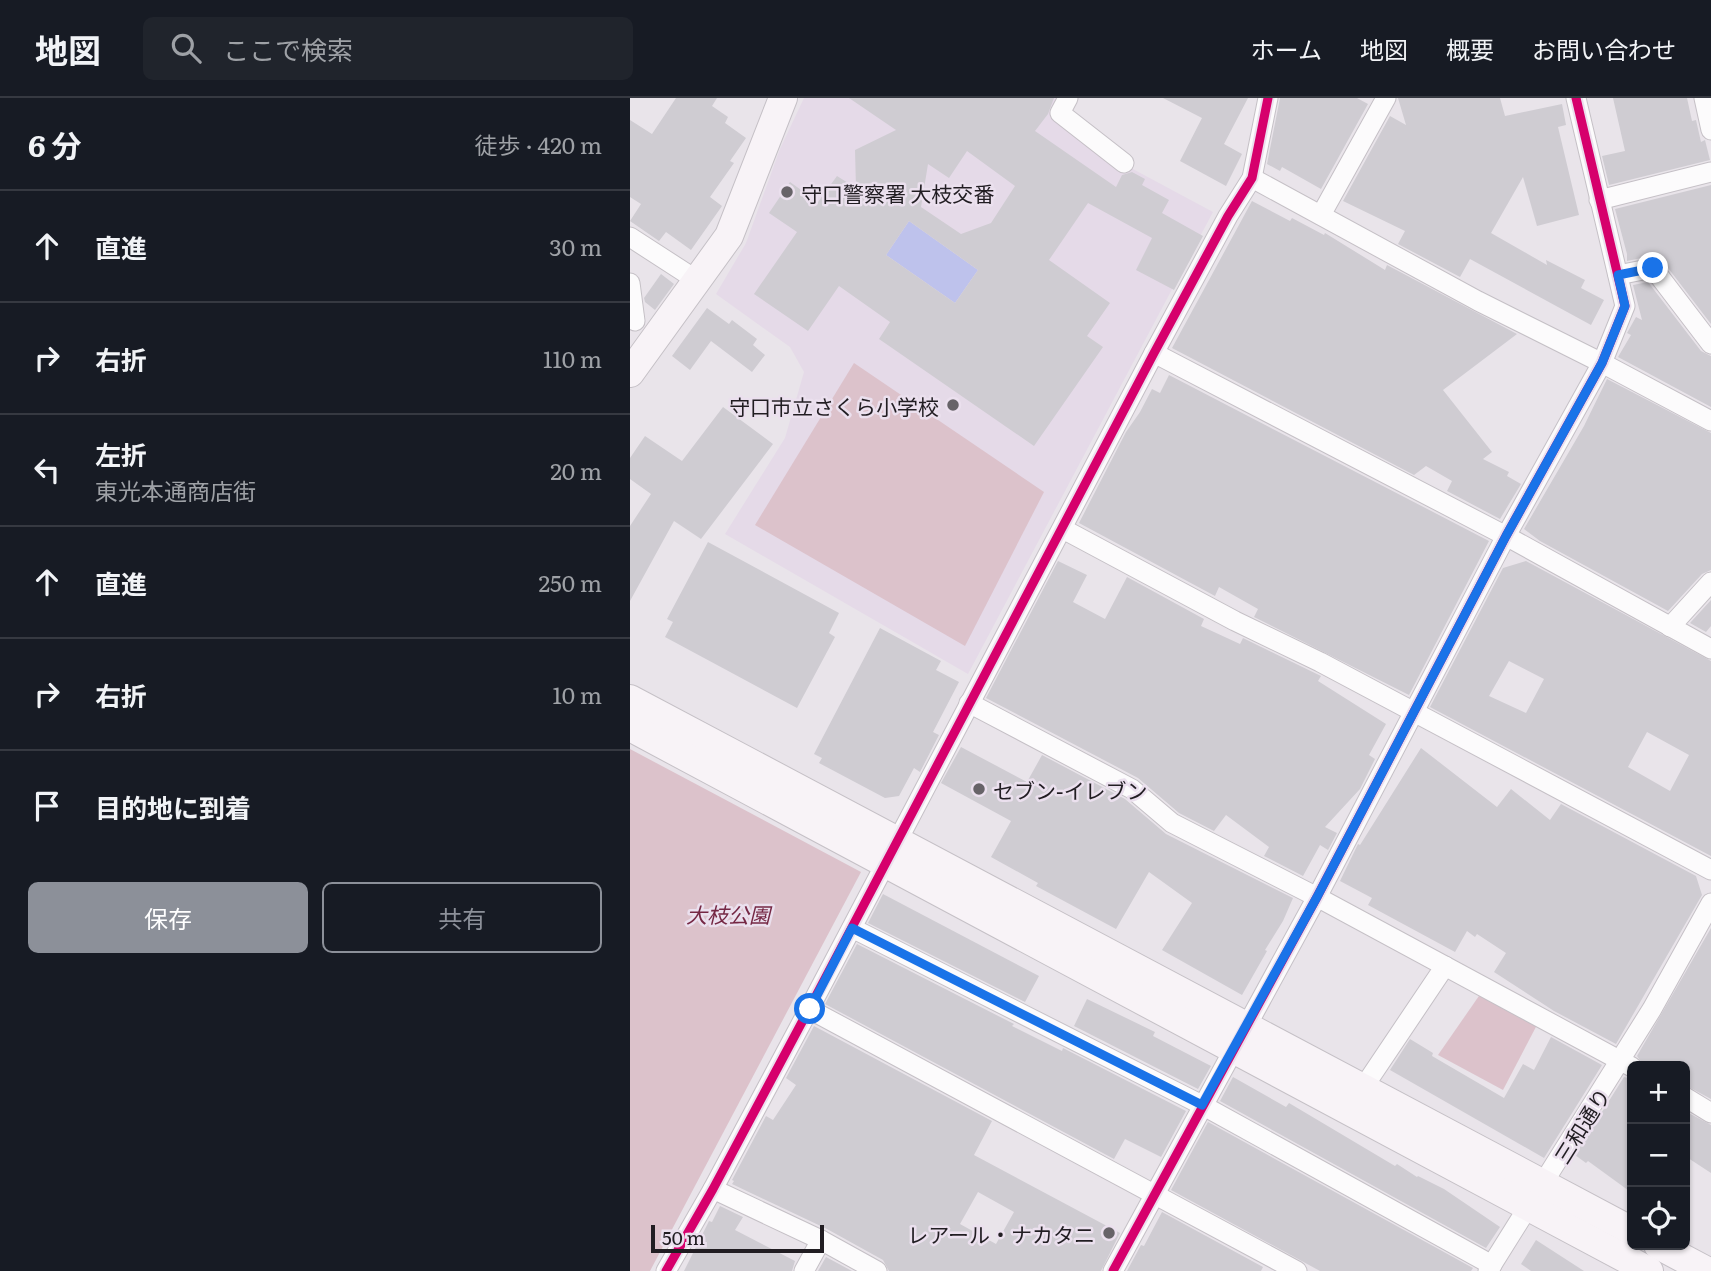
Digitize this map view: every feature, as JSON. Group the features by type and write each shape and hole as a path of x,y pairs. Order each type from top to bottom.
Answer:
{"street":[{"path":"642,324 698,281 729,236 783,98"},
{"path":"1068,98 1060,113 1124,163"},
{"path":"666,1271 810,1009 1154,354 1228,216 1252,178 1268,98"},
{"path":"1321,215 1386,98"},
{"path":"1113,1271 1317,897 1506,536 1602,363 1625,306 1576,98"},
{"path":"1704,98 1711,130"},
{"path":"1599,200 1711,172"},
{"path":"1252,178 1478,301 1710,419"},
{"path":"630,237 698,281"},
{"path":"1618,275 1653,268 1711,344"},
{"path":"630,283 642,324 630,373"},
{"path":"1154,354 1506,536 1711,649"},
{"path":"1063,529 1711,870"},
{"path":"1670,626 1711,582"},
{"path":"630,698 892,851 1240,1037 1536,1194 1627,1229"},
{"path":"969,703 1132,789 1172,823 1317,897 1626,1063"},
{"path":"630,727 892,851"},
{"name":"三和通り","path":"1490,1268 1536,1194 1626,1063 1711,903"},
{"path":"852,928 1202,1105 1490,1268"},
{"path":"1363,1088 1446,966"},
{"path":"810,1009 1297,1271"},
{"path":"1240,1037 1363,1088 1536,1194 1636,1268"},
{"path":"1690,1100 1711,1113"},
{"path":"713,1189 821,1240 877,1271"},
{"path":"804,1271 821,1240"},
{"path":"1667,1250 1707,1271"}],"shaded area":[{"name":"守口市立さくら小学校","path":"804,98 1060,98 1054,114 1131,168 1213,212 968,674 725,534 785,438 804,372 790,347 716,294 746,243 780,149"}],"green space":[{"path":"854,363 1044,492 965,646 755,525"},
{"name":"大枝公園","path":"630,749 861,872 650,1271 630,1271"},
{"path":"1481,993 1538,1023 1503,1090 1438,1055"}],"water":[{"path":"909,221 978,270 955,303 886,255"}],"building":[{"path":"676,98 717,98 712,106 728,117 725,123 746,138 730,161 734,163 710,197 722,206 691,250 666,232 659,241 630,221 641,204 630,197 630,120 652,134"},
{"path":"849,98 1054,98 1048,114 1035,131 1116,187 1122,175 1132,172 1145,179 1142,185 1169,200 1162,213 1203,236 1174,290 1136,270 1152,238 1088,203 1049,260 1110,303 1087,336 1103,347 1034,446 879,339 890,322 839,286 808,331 754,294 797,232 769,213 790,182 818,202 837,176 856,188 855,150 896,130","holes":["967,151 1015,186 991,223 961,234 921,207 928,164 949,178","909,221 978,270 955,303 886,255"]},
{"path":"1163,98 1248,98 1224,144 1242,154 1226,186 1180,161 1202,118"},
{"path":"1280,98 1357,98 1368,104 1321,189 1282,167 1280,171 1267,164"},
{"path":"1398,98 1500,98 1505,116 1562,104 1566,125 1558,127 1579,215 1537,226 1523,177 1491,233 1547,265 1546,260 1585,280 1581,288 1604,300 1591,325 1470,259 1460,277 1398,244 1405,231 1343,201 1390,116 1406,125"},
{"path":"1613,98 1687,98 1692,121 1696,120 1701,142 1705,140 1710,160 1609,185 1602,156 1625,151"},
{"path":"1711,185 1711,324 1662,260 1651,256 1627,261 1615,209"},
{"path":"1252,201 1290,221 1292,218 1324,235 1325,233 1385,270 1387,265 1517,334 1443,390 1492,452 1483,459 1509,472 1507,476 1521,484 1500,519 1447,491 1452,481 1426,466 1414,475 1172,348"},
{"path":"661,274 674,284 655,310 644,298"},
{"path":"1648,282 1701,351 1711,356 1711,407 1618,357 1631,335 1627,333 1636,317 1642,320 1633,285"},
{"path":"707,308 729,324 732,320 757,339 753,345 765,355 752,372 711,341 690,370 672,356"},
{"path":"1169,375 1489,541 1409,695 1254,617 1258,609 1219,587 1215,596 1079,523 1126,432 1152,389 1160,393"},
{"path":"1607,379 1711,433 1711,570 1702,574 1668,611 1540,541 1524,529 1584,426"},
{"path":"723,407 773,444 701,539 674,521 630,601 630,526 651,494 630,479 630,458 645,436 682,461"},
{"path":"708,542 839,613 829,633 835,637 797,708 665,637 673,622 667,619"},
{"path":"1058,561 1087,575 1073,602 1105,619 1127,577 1204,619 1201,626 1240,644 1243,638 1321,676 1318,681 1386,724 1369,755 1375,759 1360,789 1325,827 1337,833 1328,850 1320,845 1303,876 1264,856 1269,847 1226,815 1214,831 1179,813 1138,778 986,698"},
{"path":"1526,561 1711,661 1711,856 1430,707 1503,568","holes":["1509,661 1544,679 1526,713 1489,696","1647,732 1689,755 1670,791 1628,767"]},
{"path":"1711,600 1711,626 1706,632 1690,623"},
{"path":"880,628 941,661 936,670 959,682 933,732 939,735 920,772 914,768 899,796 885,798 819,763 822,758 814,754"},
{"path":"961,747 1027,782 1042,755 1125,799 1166,834 1293,898 1242,995 1162,950 1192,903 1149,872 1116,929 1036,886 1038,883 991,857 1011,821 941,783"},
{"path":"1421,748 1497,807 1511,789 1550,820 1561,804 1696,876 1702,895 1616,1044 1554,1011 1494,972 1506,953 1477,934 1475,937 1467,931 1455,952 1368,905 1372,898 1340,881 1358,844 1360,845"},
{"path":"883,894 1039,976 1025,1002 868,923"},
{"path":"1711,928 1711,1099 1690,1088 1690,1061 1640,1061 1637,1056"},
{"path":"857,944 1014,1024 1012,1026 1062,1051 1063,1048 1186,1111 1161,1157 1125,1139 1114,1159 825,1004"},
{"path":"1087,999 1155,1032 1153,1036 1211,1066 1198,1089 1074,1026"},
{"path":"814,1026 992,1121 974,1155 1120,1233 1101,1271 889,1271 883,1260 827,1229 732,1184 766,1116 773,1120 796,1085 786,1078","holes":["978,1192 1014,1212 996,1244 960,1224"]},
{"path":"1551,1037 1602,1065 1544,1158 1390,1070 1410,1039 1433,1053 1432,1056 1504,1098 1523,1064 1534,1070"},
{"path":"1233,1077 1286,1107 1289,1103 1395,1166 1397,1164 1444,1189 1500,1227 1486,1248 1220,1101"},
{"path":"1624,1077 1627,1078 1627,1189 1588,1161 1586,1163 1575,1155"},
{"path":"1690,1114 1711,1125 1711,1173 1690,1159"},
{"path":"1208,1122 1473,1268 1471,1271 1320,1271 1171,1190"},
{"path":"720,1206 743,1217 735,1230 795,1261 792,1271 684,1271 709,1221 712,1222"},
{"path":"1162,1212 1263,1267 1261,1271 1127,1271"},
{"path":"1536,1240 1584,1271 1531,1271 1521,1264"},
{"path":"826,1257 852,1271 818,1271"}],"cycle path":[{"path":"666,1271 809,1009 1154,353 1228,216 1252,178 1268,98"},
{"path":"1113,1271 1317,897 1506,536 1602,363 1625,306 1576,98"}],"place":[{"name":"守口警察署 大枝交番","path":"787,192"},
{"name":"守口市立さくら小学校","path":"953,405"},
{"name":"セブン-イレブン","path":"979,789"},
{"name":"レアール・ナカタニ","path":"1109,1233"}],"route":[{"path":"810,1009 852,928 1202,1105 1317,897 1506,536 1602,363 1625,306 1618,275 1653,268"}]}
